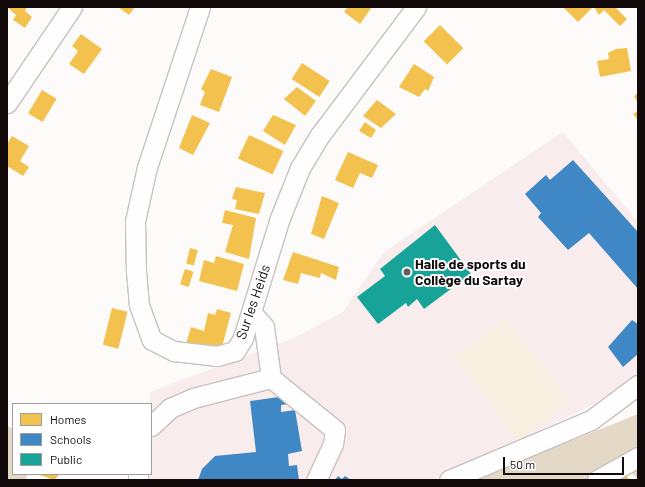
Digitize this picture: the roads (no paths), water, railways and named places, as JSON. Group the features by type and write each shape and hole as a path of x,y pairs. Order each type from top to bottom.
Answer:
{"street":[{"path":"7,103 72,7"},
{"name":"Sur les Heids","path":"200,7 168,96 135,221 139,305 152,340 174,351 199,356 217,356 235,351 252,313 280,218 300,168 320,135 416,7"},
{"path":"252,313 264,327 271,378"},
{"path":"152,425 170,408 193,398 271,378 281,382 302,405 335,430 333,444 316,480"},
{"path":"449,480 591,420 638,385"},
{"path":"598,480 638,457"}],"place":[{"name":"Halle de sports du Collège du Sartay","path":"407,272"}]}
